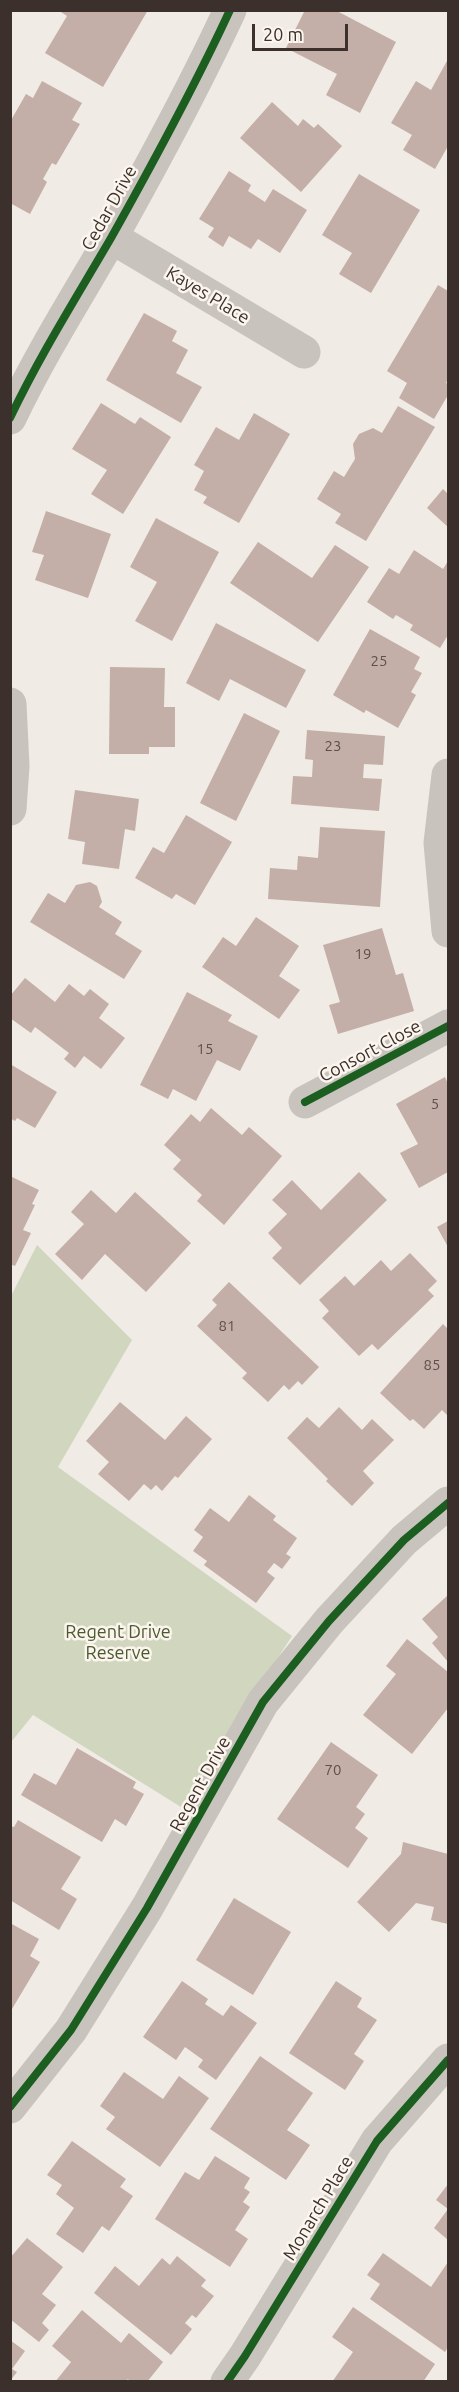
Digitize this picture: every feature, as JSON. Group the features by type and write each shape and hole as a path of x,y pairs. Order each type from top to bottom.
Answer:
{"street":[{"name":"Cedar Drive","path":"10,418 32,371 111,237 203,68 230,10"},
{"name":"Kayes Place","path":"111,237 304,352"},
{"path":"10,704 13,766 10,809"},
{"path":"448,775 440,843 448,931"},
{"name":"Consort Close","path":"305,1102 448,1026"},
{"name":"Regent Drive","path":"10,2107 71,2030 147,1908 263,1702 329,1621 389,1556 404,1540 448,1503"},
{"name":"Monarch Place","path":"227,2382 377,2141 448,2060"}],"green space":[{"name":"Regent Drive Reserve","path":"37,1245 132,1340 58,1467 292,1636 181,1807 33,1715 11,1742 10,1298"}],"building":[{"path":"58,10 148,10 103,87 45,53 67,16"},
{"path":"305,10 335,10 396,42 360,113 326,95 337,74 286,48"},
{"path":"448,59 448,146 435,169 403,150 412,135 391,123 416,81 431,90"},
{"path":"42,81 82,103 72,120 80,124 56,165 52,163 43,179 47,182 30,214 10,203 10,122 26,94 33,98"},
{"path":"272,102 298,126 303,119 314,128 318,124 342,146 301,192 240,138"},
{"path":"229,171 251,185 248,191 265,202 273,189 307,210 280,253 258,239 251,249 229,236 223,247 208,237 214,228 199,219"},
{"path":"359,174 420,210 371,293 339,274 352,253 322,235"},
{"path":"438,285 448,291 448,379 446,383 448,384 448,395 434,419 399,398 407,383 387,371"},
{"path":"144,313 177,331 172,341 188,350 176,373 202,387 181,423 106,380"},
{"path":"101,403 135,424 140,417 171,437 123,514 91,494 107,470 72,449"},
{"path":"398,406 435,427 366,541 335,523 341,514 317,499 334,471 344,477 355,459 353,444 359,434 373,428 382,433"},
{"path":"254,413 290,434 239,523 203,503 207,497 194,490 204,471 194,465 216,427 239,440"},
{"path":"443,489 448,494 448,527 427,508"},
{"path":"46,511 111,534 88,598 35,580 44,555 32,552"},
{"path":"156,518 219,552 172,641 135,621 157,582 130,567"},
{"path":"258,542 312,578 335,545 369,567 318,642 230,583"},
{"path":"414,550 443,569 448,561 448,635 440,648 410,630 413,625 396,615 393,619 367,602 389,568 399,574"},
{"path":"216,623 306,670 286,708 230,679 219,701 186,683"},
{"path":"370,629 420,657 414,669 422,673 411,692 416,695 398,728 366,710 364,713 333,695"},
{"path":"110,667 165,668 164,707 175,707 175,747 149,747 149,754 109,754"},
{"path":"244,713 280,731 236,821 200,803"},
{"path":"307,730 385,736 383,765 364,764 363,778 382,779 379,811 291,804 293,776 312,777 313,760 305,759"},
{"path":"75,790 139,799 135,831 125,829 119,869 82,864 85,842 68,839"},
{"path":"186,815 232,842 195,905 176,894 172,899 135,878 153,847 164,853"},
{"path":"320,827 385,831 380,907 268,899 270,868 297,870 298,856 318,858"},
{"path":"90,882 97,886 102,902 99,907 122,922 115,934 142,951 124,979 30,922 48,893 65,903 76,885"},
{"path":"256,917 299,946 279,976 300,990 279,1019 202,967 223,937 236,946"},
{"path":"382,928 396,975 403,973 414,1011 338,1034 329,1005 340,1002 323,945"},
{"path":"25,978 55,1002 69,984 84,996 90,989 109,1004 99,1018 125,1038 101,1069 84,1056 75,1068 64,1059 69,1053 35,1027 31,1033 10,1018 10,996"},
{"path":"187,992 232,1015 228,1021 258,1036 240,1071 217,1060 196,1101 173,1089 168,1099 140,1085"},
{"path":"10,1064 57,1092 35,1128 17,1118 15,1121 10,1118"},
{"path":"445,1077 448,1084 448,1172 419,1188 400,1153 418,1144 396,1104"},
{"path":"211,1108 242,1135 249,1127 282,1156 224,1225 197,1201 202,1195 173,1169 181,1160 164,1145 191,1114 200,1122"},
{"path":"359,1172 387,1200 300,1285 272,1258 282,1248 268,1233 287,1214 272,1200 292,1180 321,1210"},
{"path":"10,1176 39,1190 32,1204 35,1205 23,1230 31,1233 15,1266 10,1264"},
{"path":"91,1190 116,1213 135,1192 191,1243 146,1292 105,1254 82,1280 55,1254 84,1224 71,1212"},
{"path":"448,1221 448,1247 437,1227"},
{"path":"410,1253 437,1281 428,1290 434,1296 378,1350 372,1344 359,1356 322,1318 329,1311 319,1300 345,1276 354,1286 381,1260 391,1271"},
{"path":"229,1282 319,1367 302,1385 298,1381 289,1390 284,1385 268,1402 242,1378 247,1373 197,1326 217,1305 212,1300"},
{"path":"443,1324 448,1329 448,1416 442,1410 424,1429 413,1419 410,1421 380,1393"},
{"path":"120,1402 165,1440 186,1416 212,1439 178,1478 175,1476 162,1491 156,1485 151,1490 144,1484 129,1501 98,1474 109,1462 86,1441"},
{"path":"339,1407 362,1430 372,1419 394,1440 363,1471 374,1483 352,1506 287,1438 307,1417 319,1428"},
{"path":"249,1495 276,1516 273,1520 297,1538 286,1554 291,1557 282,1569 274,1563 267,1572 275,1578 256,1603 204,1565 207,1561 193,1551 203,1537 194,1530 210,1508 229,1522"},
{"path":"448,1595 448,1662 432,1643 438,1637 422,1619"},
{"path":"407,1639 448,1672 448,1708 412,1754 363,1715 396,1674 386,1666"},
{"path":"331,1742 378,1775 356,1807 365,1814 355,1828 368,1838 348,1868 277,1819"},
{"path":"77,1748 136,1782 133,1788 144,1794 126,1826 115,1819 102,1842 21,1795 34,1773 56,1785"},
{"path":"18,1820 81,1857 61,1889 77,1899 59,1930 10,1900 10,1826 14,1827"},
{"path":"403,1842 448,1854 448,1924 431,1920 434,1907 416,1903 389,1932 357,1902 401,1854"},
{"path":"234,1898 291,1932 253,1995 196,1960"},
{"path":"10,1923 39,1939 30,1956 40,1962 12,2009 10,2008"},
{"path":"182,1981 208,1999 205,2004 223,2016 231,2005 257,2023 216,2080 198,2067 203,2060 185,2047 176,2060 143,2037"},
{"path":"336,1981 362,1998 357,2007 377,2020 354,2054 364,2061 345,2090 289,2053"},
{"path":"260,2056 313,2093 287,2130 310,2145 286,2180 210,2129"},
{"path":"124,2072 163,2099 179,2076 209,2098 160,2167 106,2129 115,2117 100,2106"},
{"path":"72,2141 126,2179 120,2187 133,2196 109,2231 102,2226 83,2253 56,2234 74,2208 56,2194 62,2185 47,2175"},
{"path":"215,2156 250,2178 244,2188 250,2192 243,2202 250,2207 235,2230 248,2239 230,2267 155,2219 185,2172 199,2180"},
{"path":"448,2184 448,2209 436,2200"},
{"path":"448,2209 448,2240 434,2228"},
{"path":"27,2238 63,2267 42,2294 56,2305 42,2323 49,2330 39,2342 10,2319 10,2258"},
{"path":"383,2253 431,2287 448,2262 448,2347 445,2352 370,2299 380,2284 367,2275"},
{"path":"177,2256 206,2280 201,2286 214,2296 196,2318 192,2315 185,2323 192,2329 171,2355 94,2293 115,2266 139,2286 162,2258 170,2265"},
{"path":"353,2307 435,2364 423,2382 332,2382 353,2352 332,2337"},
{"path":"82,2310 121,2343 129,2333 163,2362 147,2382 130,2382 128,2379 125,2382 55,2382 71,2362 52,2346"},
{"path":"10,2340 25,2351 12,2369 17,2372 10,2381"}],"cycle path":[{"path":"10,418 46,349 158,153 230,10"},
{"path":"305,1102 448,1026"},
{"path":"10,2107 71,2030 147,1908 263,1702 329,1621 404,1540 448,1503"},
{"path":"227,2382 377,2141 448,2060"}]}
